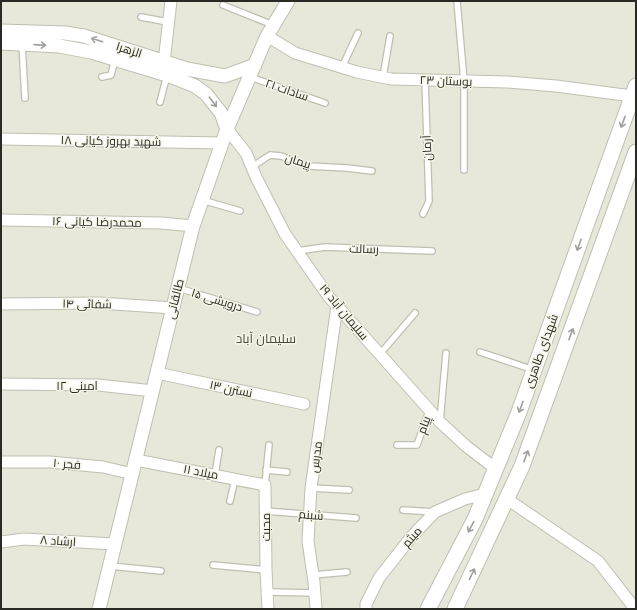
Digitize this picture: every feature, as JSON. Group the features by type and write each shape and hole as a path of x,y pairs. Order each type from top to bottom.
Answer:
{"main road":[{"name":"شهدای طاهری","path":"428,609 475,519 519,412 634,91"},
{"name":"شهدای طاهری","path":"455,609 522,466 636,152"},
{"path":"598,189 620,196"}],"street":[{"path":"164,62 171,1"},
{"name":"طالقانی","path":"99,609 193,226 227,129 270,31 288,1"},
{"name":"الزهرا","path":"1,31 65,33 84,36 186,69 225,76 252,71"},
{"name":"بوستان ۲۳","path":"270,31 295,53 356,72 391,79 464,81 634,91"},
{"name":"الزهرا","path":"1,43 58,46 91,52 167,75 195,86 206,94 221,113 227,129"},
{"path":"195,86 204,82 205,79 203,72"},
{"name":"سلیمان آباد ۱۹","path":"227,129 246,153 285,234 329,297 440,422 466,446 496,469"},
{"name":"شهید بهروز کیانی ۱۸","path":"1,139 222,143"},
{"name":"محمدرضا کیانی ۱۶","path":"1,220 161,223 193,226"},
{"name":"شفائی ۱۴","path":"1,304 100,303 173,308"},
{"name":"مدرس","path":"316,609 308,541 311,488 337,306"},
{"name":"نسترن ۱۳","path":"157,373 304,404"},
{"name":"امینی ۱۲","path":"1,384 98,385 153,391"},
{"name":"میلاد ۱۱","path":"136,460 265,485"},
{"name":"فجر ۱۰","path":"1,462 50,462 96,466 133,474"},
{"name":"محبت","path":"265,485 268,609"},
{"name":"میثم","path":"366,609 366,604 379,578 412,536 435,512 465,499 485,494"},
{"path":"507,499 598,561 633,606 633,609"},
{"name":"ارشاد ۸","path":"1,542 24,539 115,544"}],"lane":[{"path":"457,1 464,81 464,170"},
{"path":"223,5 270,31"},
{"path":"141,17 168,22"},
{"path":"342,67 358,33"},
{"path":"383,77 390,36"},
{"path":"22,44 25,98"},
{"path":"102,77 111,75 115,59"},
{"name":"سادات ۲۱","path":"252,71 325,103"},
{"path":"160,102 167,75"},
{"name":"آرمان","path":"424,214 429,202 425,80"},
{"name":"پیمان","path":"252,167 270,155 281,156 308,166 372,171"},
{"path":"202,200 240,211"},
{"name":"رسالت","path":"297,251 325,248 432,251"},
{"name":"درویشی ۱۵","path":"178,288 257,312"},
{"path":"380,354 415,313"},
{"path":"480,352 534,370"},
{"path":"440,422 446,353"},
{"name":"پیام","path":"397,445 417,445 430,410"},
{"name":"محبت","path":"265,485 269,445"},
{"path":"215,475 219,450"},
{"path":"266,470 286,472"},
{"path":"230,501 235,479"},
{"path":"311,488 349,490"},
{"path":"403,510 435,512"},
{"name":"شبنم","path":"265,511 356,518"},
{"path":"213,565 266,570"},
{"path":"110,566 161,570"},
{"path":"313,575 347,572"},
{"path":"267,592 315,593"}],"district":[{"name":"سلیمان آباد","path":"266,338"}]}
